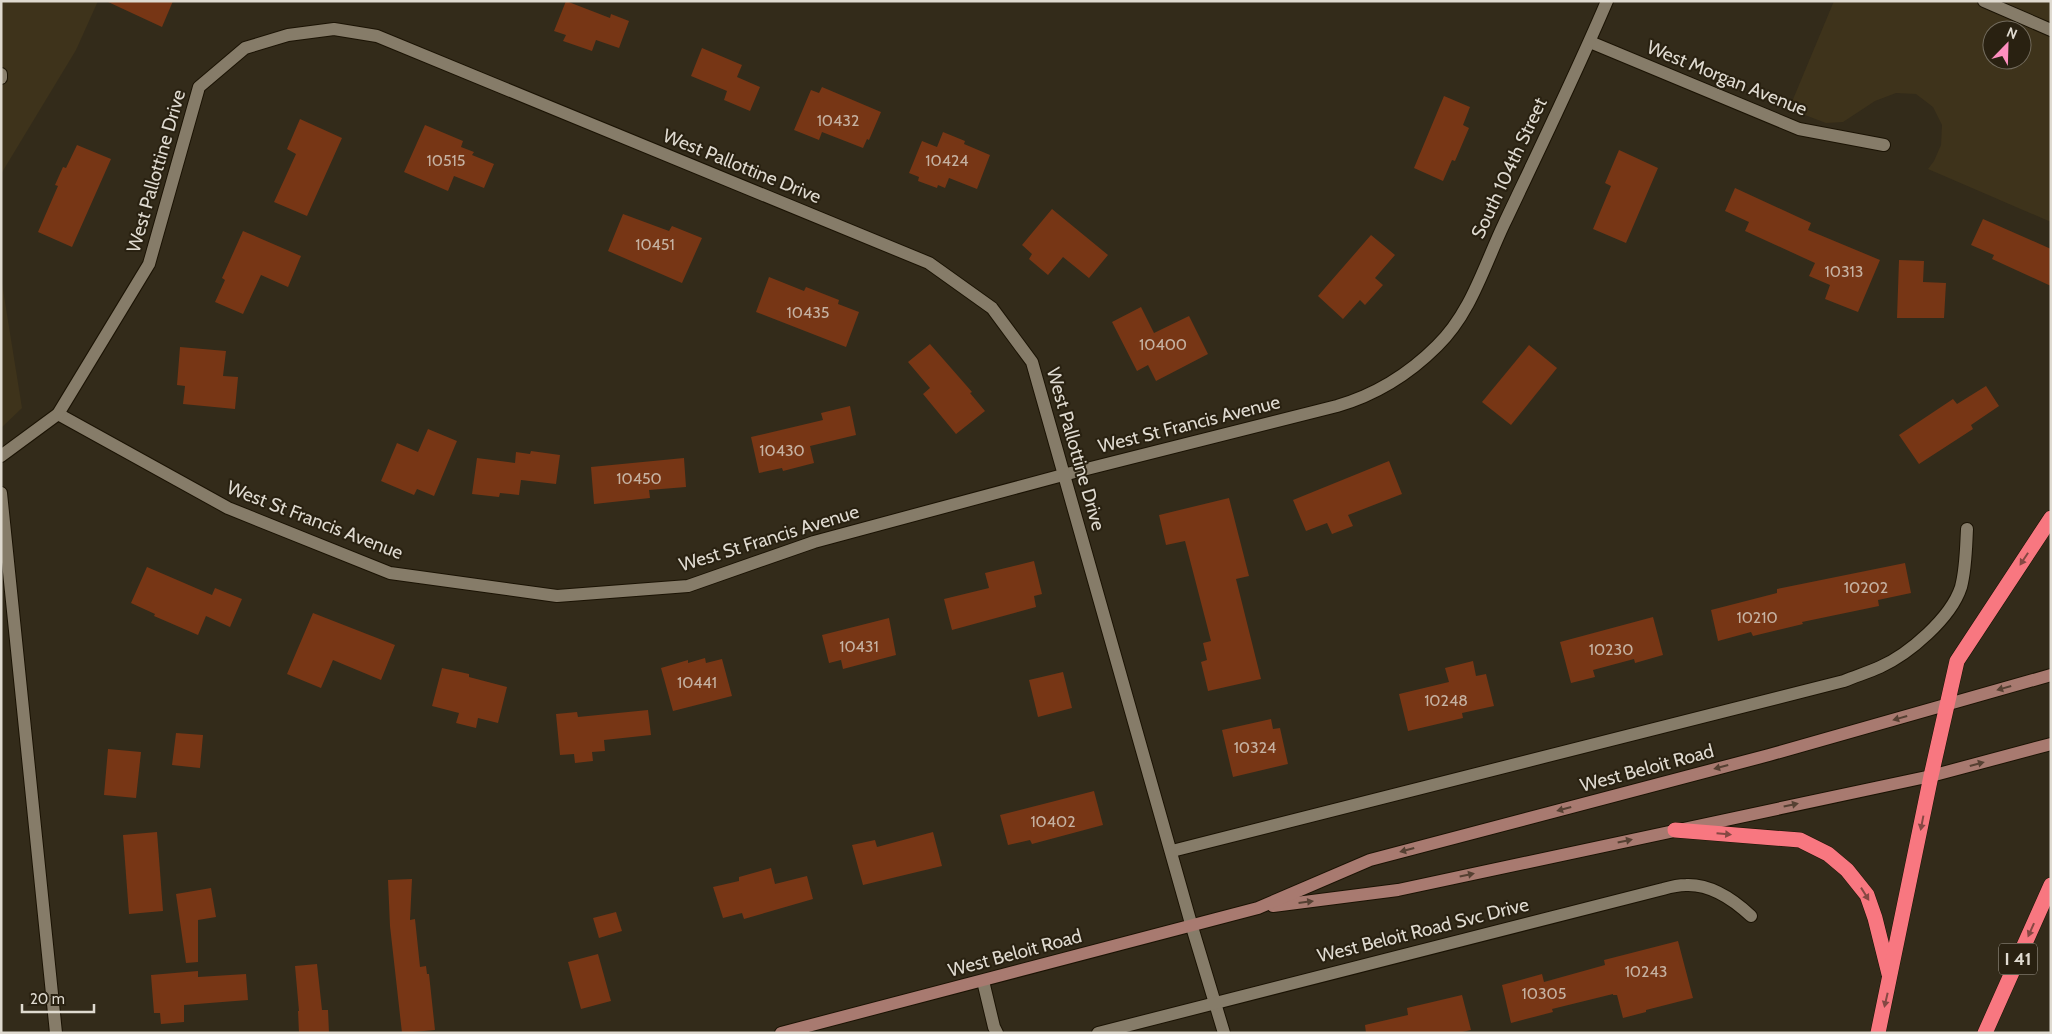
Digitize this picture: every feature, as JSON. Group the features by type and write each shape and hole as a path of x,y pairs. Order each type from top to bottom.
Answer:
{"highway":[{"path":"1878,1033 1931,776 1957,662 2051,518"},
{"path":"1675,830 1800,840 1828,854 1847,870 1867,895 1875,918 1890,980"},
{"name":"I 41","path":"1985,1033 2051,885"}],"main road":[{"name":"West Beloit Road","path":"781,1033 1192,927 1258,908 1370,860 1768,755 2051,675"},
{"name":"West Beloit Road","path":"1258,908 1398,890 1931,776 2051,744"}],"street":[{"name":"South 104th Street","path":"1437,346 1454,326 1471,300 1490,254 1590,42 1607,1"},
{"path":"1984,1 2051,30"},
{"name":"West Pallottine Drive","path":"58,414 149,264 199,88 245,48 288,35 334,29 377,36 929,264 992,308 1032,362 1192,927 1217,1002 1224,1033"},
{"name":"West Morgan Avenue","path":"1590,42 1799,129 1884,145"},
{"name":"West St Francis Avenue","path":"58,414 228,508 390,573 557,596 688,586 814,542 1063,475 1351,402 1403,375 1437,346"},
{"path":"1,456 58,414"},
{"path":"1,493 56,1033"},
{"path":"1172,851 1844,681 1881,667 1896,658 1929,632 1942,619 1953,603 1960,588 1964,570 1967,529"},
{"name":"West Beloit Road Svc Drive","path":"1098,1033 1663,889 1687,885 1712,890 1736,902 1752,916"},
{"path":"983,981 994,1028 998,1033"}],"shaded area":[{"path":"1,1 98,1 76,50 1,174"},
{"path":"1834,1 2051,1 2051,222 1928,169 1941,145 1942,125 1933,107 1916,94 1896,93 1875,101 1843,122 1826,123 1789,109"},
{"path":"1,277 22,408 1,428"}],"building":[{"path":"106,1 173,1 162,27"},
{"path":"566,1 610,18 611,14 629,21 619,48 596,40 592,51 563,41 566,35 554,31"},
{"path":"702,48 742,65 737,77 760,87 750,111 724,100 727,91 691,76"},
{"path":"822,87 881,112 869,140 867,139 863,148 822,132 819,140 794,130 811,90 819,93"},
{"path":"1444,96 1470,107 1463,125 1469,128 1455,161 1452,160 1443,181 1414,168"},
{"path":"300,119 342,138 307,216 274,202 296,154 287,149"},
{"path":"425,125 463,141 461,147 474,152 472,155 494,164 484,188 454,176 448,191 404,172"},
{"path":"943,132 965,141 964,144 990,155 977,189 949,178 945,188 938,185 937,188 918,181 919,177 909,173 922,141 937,147"},
{"path":"77,145 111,159 72,247 38,232 58,186 55,185 63,167 66,168"},
{"path":"1619,150 1658,168 1626,243 1593,229 1611,186 1605,183"},
{"path":"1735,188 1811,223 1808,230 1880,260 1858,312 1825,299 1830,285 1809,276 1815,263 1745,231 1749,222 1725,211"},
{"path":"1052,209 1108,255 1089,278 1063,257 1048,275 1029,259 1032,254 1022,245"},
{"path":"623,214 669,231 672,226 702,238 682,283 608,251"},
{"path":"1983,219 2051,249 2051,286 1992,259 1994,255 1971,245"},
{"path":"243,231 301,256 288,287 261,275 243,314 215,302 225,280 222,278"},
{"path":"1371,235 1395,255 1375,278 1383,285 1365,305 1360,300 1343,319 1318,296"},
{"path":"1899,260 1924,261 1923,282 1946,283 1944,318 1897,318"},
{"path":"769,277 804,291 806,287 839,300 838,304 859,312 846,347 756,312"},
{"path":"1141,307 1154,333 1189,316 1208,354 1156,381 1148,365 1137,371 1112,322"},
{"path":"930,344 972,392 970,393 985,411 956,434 923,394 930,388 908,362"},
{"path":"1529,345 1557,368 1511,425 1482,402"},
{"path":"180,347 226,351 223,376 238,377 235,409 183,404 185,386 177,385"},
{"path":"1986,386 1999,406 1971,425 1973,429 1919,464 1899,435 1953,399 1957,404"},
{"path":"850,406 856,435 810,446 814,463 783,471 782,468 759,473 751,437 823,420 821,413"},
{"path":"428,429 457,441 434,496 417,489 414,495 381,481 397,443 418,452"},
{"path":"531,451 560,455 556,484 521,480 519,495 500,493 499,497 472,494 477,458 515,463 516,452 530,454"},
{"path":"684,458 686,487 649,490 650,498 594,504 591,467"},
{"path":"1389,461 1402,494 1348,515 1353,526 1332,534 1327,523 1306,531 1293,500"},
{"path":"1229,498 1249,576 1236,579 1261,679 1208,691 1201,662 1207,660 1203,643 1211,641 1185,541 1166,545 1159,515"},
{"path":"1034,561 1042,594 1034,596 1036,607 952,630 944,599 989,588 985,573"},
{"path":"1905,563 1911,593 1878,600 1879,606 1802,622 1803,624 1753,636 1751,632 1718,641 1711,610 1777,593 1777,589"},
{"path":"147,567 212,595 215,588 242,599 230,627 206,616 198,635 154,616 155,614 131,603"},
{"path":"313,613 395,645 381,680 333,660 321,688 287,674"},
{"path":"1653,617 1663,655 1635,663 1634,659 1593,670 1595,677 1571,683 1560,642"},
{"path":"889,618 896,655 843,669 841,660 829,663 822,635"},
{"path":"705,658 706,663 722,659 732,696 673,711 661,668 688,660 688,663"},
{"path":"1473,661 1476,676 1486,674 1494,706 1462,713 1463,718 1408,731 1399,694 1449,682 1445,668"},
{"path":"442,668 469,674 469,677 507,687 498,723 478,718 476,728 456,723 459,713 432,706"},
{"path":"1063,672 1072,708 1038,717 1029,680"},
{"path":"648,710 651,735 604,740 605,751 592,752 593,761 575,763 574,754 560,755 556,714 577,712 578,717"},
{"path":"1271,719 1273,729 1280,728 1288,764 1233,777 1222,730"},
{"path":"176,733 203,735 200,768 172,765"},
{"path":"108,749 141,752 136,798 104,795"},
{"path":"1094,791 1103,825 1032,844 1030,840 1008,845 1000,815"},
{"path":"157,832 163,911 129,914 123,835"},
{"path":"933,832 942,866 863,885 852,845 875,840 877,847"},
{"path":"771,868 775,884 807,876 813,899 744,919 742,913 723,918 713,887 739,881 739,877"},
{"path":"412,879 410,920 415,919 420,967 426,966 427,974 429,974 435,1030 402,1033 390,926 388,880"},
{"path":"211,888 216,917 198,920 198,962 186,963 176,894"},
{"path":"616,912 622,931 599,938 593,918"},
{"path":"1678,941 1693,998 1623,1018 1617,995 1613,994 1552,1009 1553,1012 1511,1023 1502,985 1542,974 1544,982 1605,965 1604,960"},
{"path":"598,954 611,1001 581,1009 568,962"},
{"path":"317,964 322,1010 328,1010 329,1033 299,1033 295,966"},
{"path":"198,971 198,977 246,974 248,1000 184,1005 184,1022 161,1024 160,1013 154,1013 151,975"},
{"path":"1462,995 1471,1030 1458,1033 1366,1033 1365,1025 1408,1015 1407,1008"}]}
